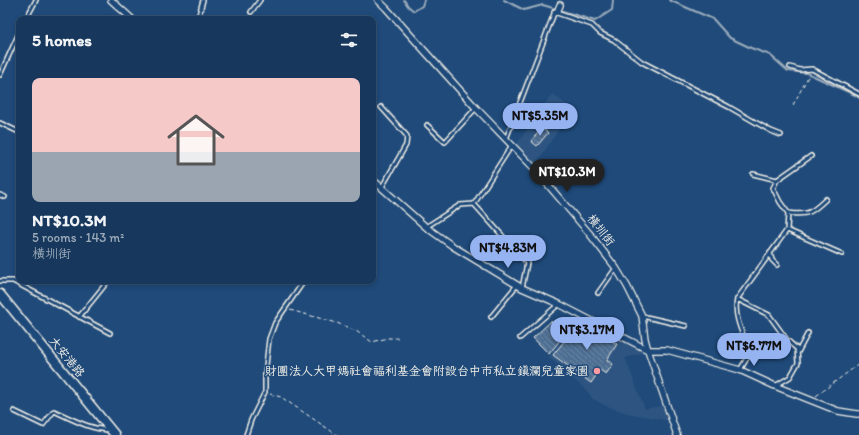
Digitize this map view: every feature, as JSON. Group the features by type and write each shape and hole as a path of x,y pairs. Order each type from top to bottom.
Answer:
{"main road":[{"name":"大安港路","path":"0,294 111,433"}],"street":[{"path":"111,0 129,16"},
{"name":"橫圳街","path":"378,0 476,108 532,166 590,232 616,268 642,316 648,350 677,435"},
{"path":"376,182 426,226 454,247 520,287 559,304 648,350 667,350 740,370 775,386 838,411 859,414"}],"lane":[{"path":"28,16 36,0"},
{"path":"199,15 203,0"},
{"path":"251,12 260,0"},
{"path":"506,139 559,7 592,25 600,33 614,40 642,62 781,136"},
{"path":"0,75 16,40"},
{"path":"790,67 800,70 812,69 859,94"},
{"path":"381,107 407,136 406,144 382,187"},
{"path":"427,125 445,142 476,108"},
{"path":"0,123 16,131"},
{"path":"474,204 512,145"},
{"path":"740,370 750,353 739,322 735,305 737,299 787,230 788,213 780,202 773,188 777,180 811,156"},
{"path":"753,174 777,180"},
{"path":"0,194 5,197"},
{"path":"788,213 798,214 812,212 826,199"},
{"path":"426,226 460,205 474,204"},
{"path":"474,204 527,263 520,287 491,317"},
{"path":"787,230 842,254"},
{"path":"770,253 772,260 777,266"},
{"path":"598,293 616,268"},
{"path":"0,281 13,281 16,283"},
{"path":"18,284 110,333"},
{"path":"79,317 106,284"},
{"path":"246,435 251,420 265,392 266,386 264,374 269,338 275,324 302,284"},
{"path":"737,299 769,315 787,340 797,349 798,363 790,377 775,386"},
{"path":"520,338 559,304"},
{"path":"642,316 686,326"},
{"path":"798,353 808,333"},
{"path":"14,410 44,425 54,411 84,425 111,433"}],"path":[{"path":"793,105 810,72"},
{"path":"286,308 338,323 356,331 372,342 388,338 398,338"},
{"path":"810,400 859,364"},
{"path":"265,392 281,397 337,435"}],"shaded area":[{"path":"552,94 572,110 535,165 516,145"},
{"name":"財團法人大甲媽社會福利基金會附設台中市私立鎮瀾兒童家園","path":"580,317 646,352 625,358 645,409 665,405 671,421 627,413 606,406 593,399 585,389 549,357"}],"building":[{"path":"542,128 548,133 537,146 531,141"},
{"path":"582,319 617,344 607,360 613,364 606,374 600,370 591,383 553,355"},
{"path":"551,321 560,330 565,323 571,327 549,354 533,338"}],"waterway":[{"path":"404,0 414,11 422,6 424,0"},
{"path":"504,0 524,10 543,5 595,21 612,10 613,0"},
{"path":"669,0 713,19 730,38 770,55 788,71 807,73 859,98"}],"place":[{"name":"財團法人大甲媽社會福利基金會附設台中市私立鎮瀾兒童家園","path":"597,371"}]}
